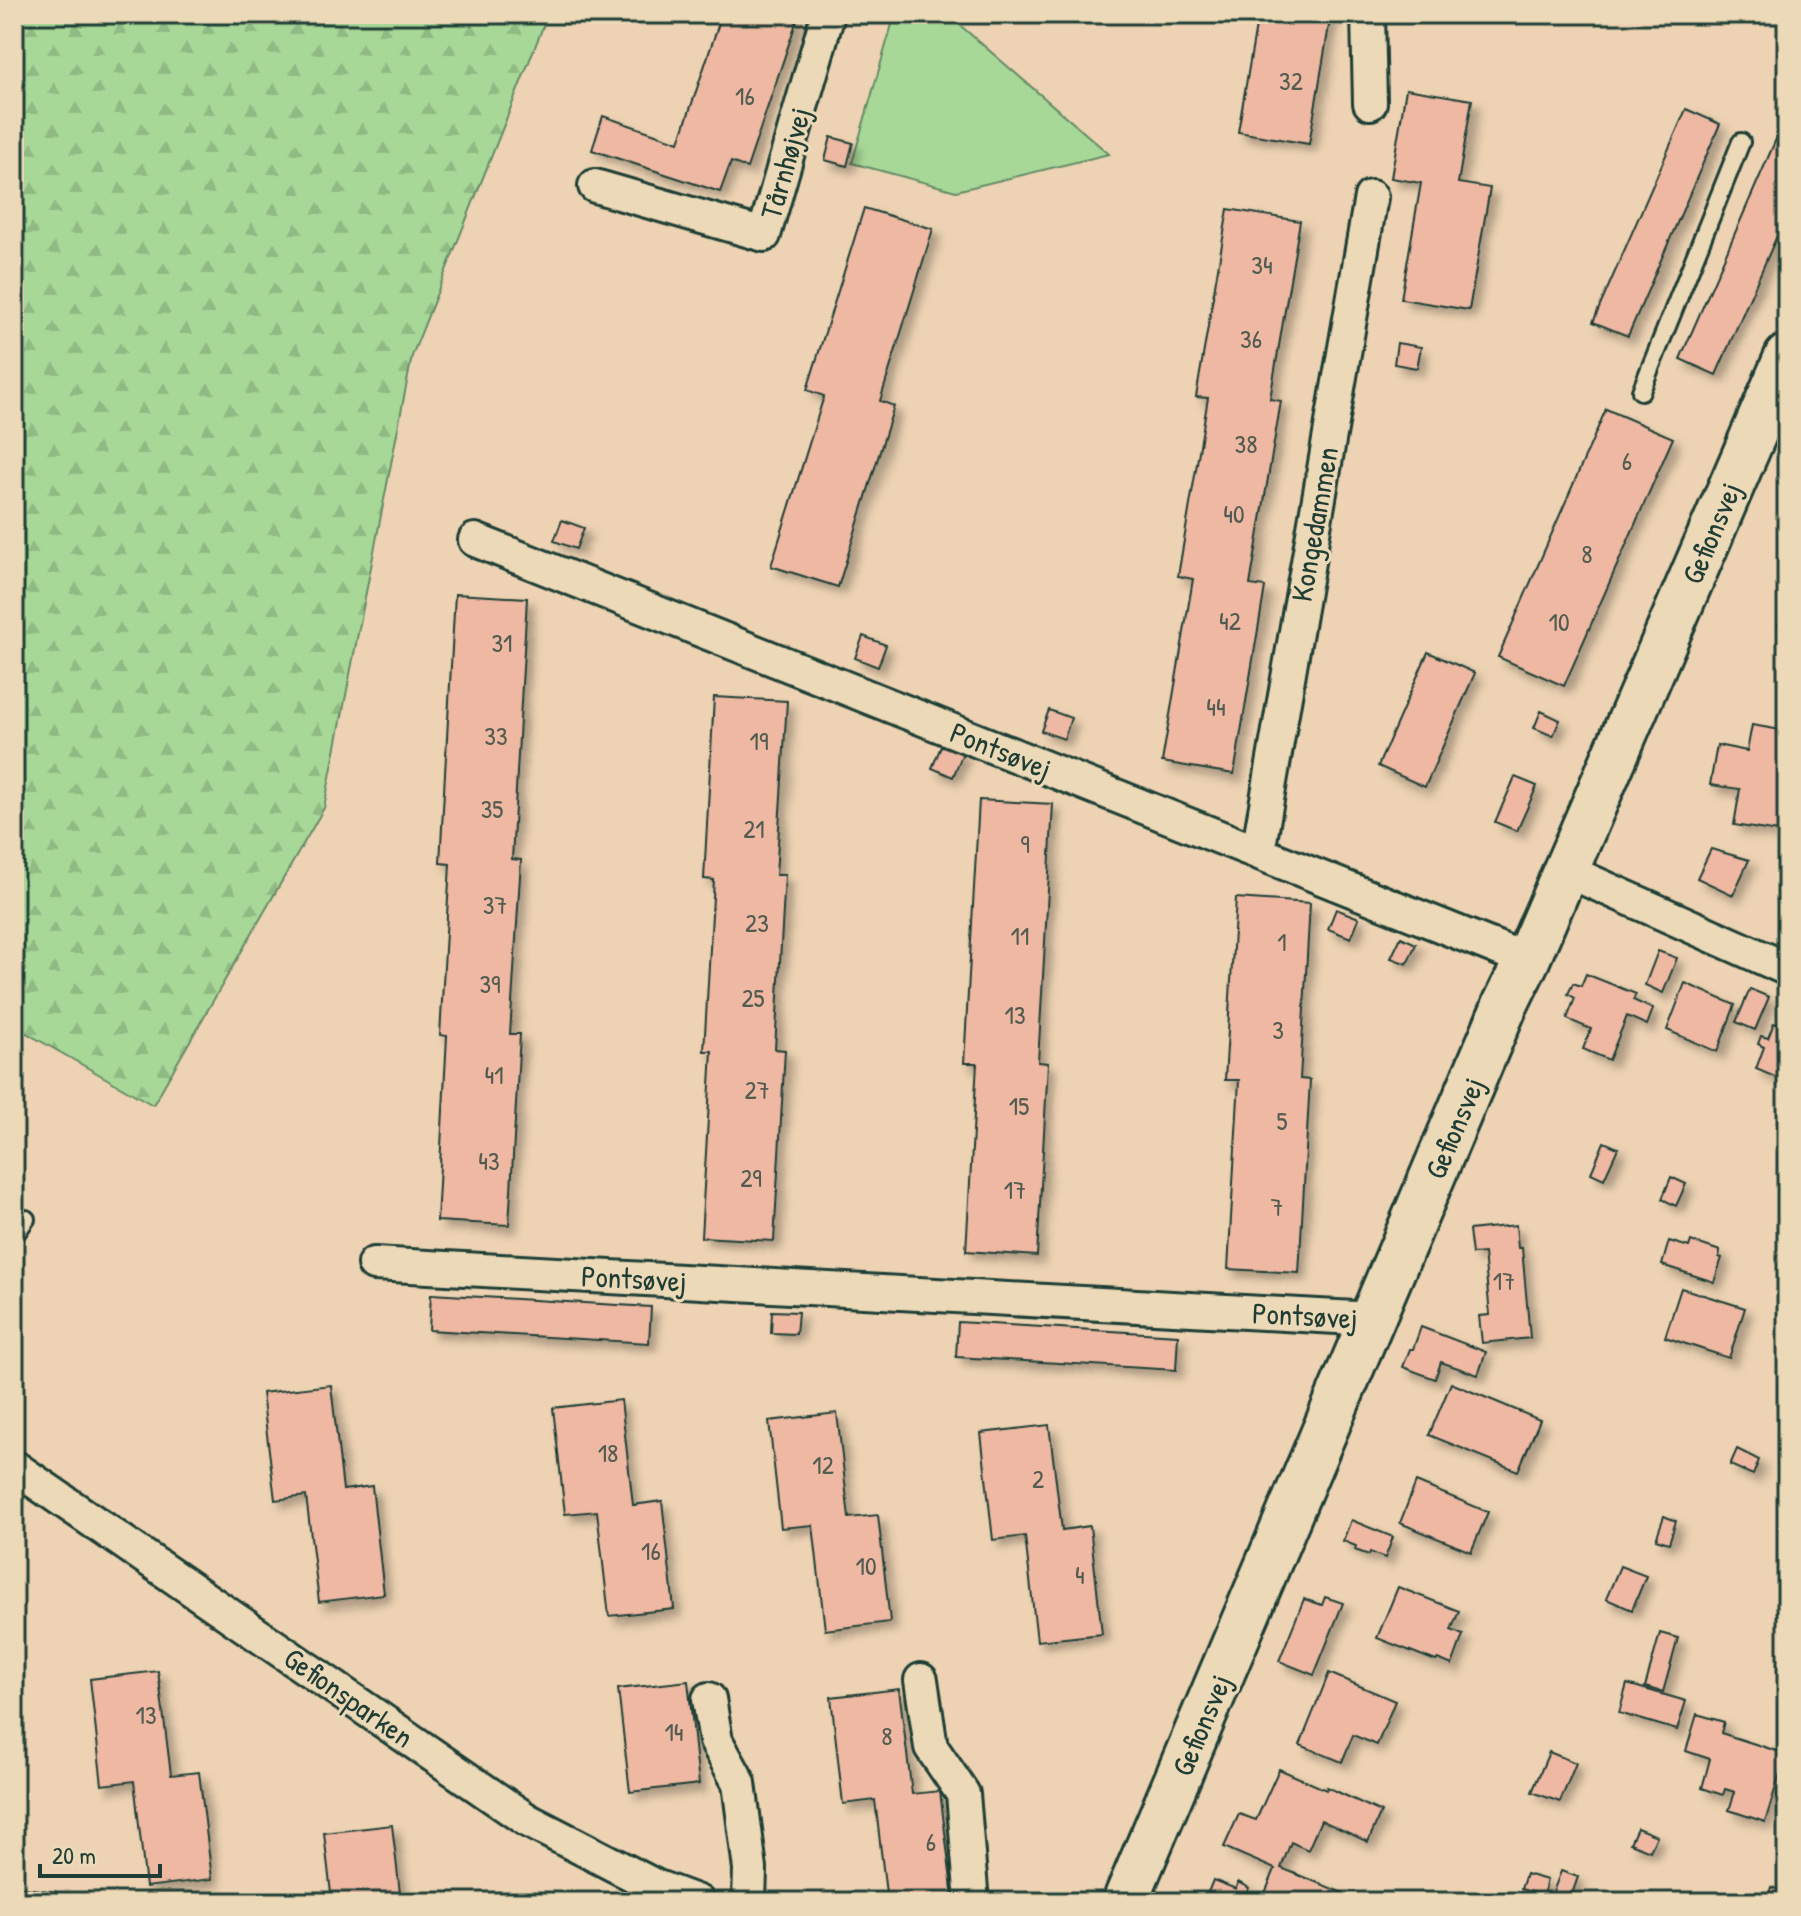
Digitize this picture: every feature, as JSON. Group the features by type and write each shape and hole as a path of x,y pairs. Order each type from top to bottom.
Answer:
{"main road":[{"name":"Gefionsvej","path":"1125,1902 1505,1005 1787,357"}],"street":[{"name":"Tårnhøjvej","path":"595,186 764,235 828,14"},
{"path":"1368,14 1370,103"},
{"name":"Kongedammen","path":"1258,852 1371,197"},
{"name":"Pontsøvej","path":"475,540 1527,960"},
{"path":"1565,870 1787,969"},
{"name":"Pontsøvej","path":"374,1264 1373,1319"},
{"name":"Gefionsparken","path":"14,1467 527,1820 655,1886 698,1902"},
{"path":"921,1680 931,1747 963,1794 972,1902"},
{"path":"709,1699 716,1741 739,1783 750,1869 749,1902"}],"lane":[{"path":"1641,391 1741,142"},
{"path":"14,1236 26,1219"}],"green space":[{"path":"19,14 548,14 412,356 324,808 153,1105 14,1026 14,20"},
{"path":"895,14 947,14 1109,154 956,191 852,163"}],"building":[{"path":"722,14 799,14 747,168 731,162 720,192 592,150 603,116 679,142"},
{"path":"1258,14 1331,14 1309,144 1238,132"},
{"path":"1406,89 1472,100 1458,183 1490,188 1469,310 1401,299 1421,183 1391,178"},
{"path":"1686,109 1720,124 1628,336 1593,322"},
{"path":"1787,114 1787,213 1716,375 1680,359"},
{"path":"831,137 853,143 847,166 825,160"},
{"path":"864,208 933,229 880,401 894,406 838,587 771,566 824,396 807,390"},
{"path":"1228,209 1300,221 1270,399 1281,401 1250,585 1265,587 1234,774 1162,762 1193,579 1178,576 1208,398 1196,397"},
{"path":"1397,343 1421,347 1417,368 1394,364"},
{"path":"1606,409 1673,438 1564,686 1498,657"},
{"path":"562,520 584,528 576,549 554,541"},
{"path":"455,594 527,598 512,859 521,860 510,1034 520,1034 509,1225 437,1221 447,1036 440,1035 450,864 440,863"},
{"path":"1784,598 1787,599 1787,628 1778,626"},
{"path":"863,636 886,645 878,667 855,658"},
{"path":"1428,652 1475,673 1425,787 1378,766"},
{"path":"714,697 787,701 776,875 785,875 775,1049 785,1050 774,1241 701,1237 712,1051 704,1051 714,880 704,879"},
{"path":"1049,710 1071,718 1064,739 1041,731"},
{"path":"1541,711 1560,720 1553,736 1534,728"},
{"path":"1752,725 1787,731 1785,833 1734,825 1740,789 1710,785 1717,745 1747,751"},
{"path":"942,744 963,753 953,777 932,768"},
{"path":"1515,777 1537,786 1517,831 1495,822"},
{"path":"979,800 1053,804 1038,1062 1048,1063 1037,1256 966,1251 977,1063 964,1063"},
{"path":"1711,849 1749,860 1733,895 1697,878"},
{"path":"1236,898 1310,903 1300,1079 1310,1080 1299,1273 1228,1269 1239,1080 1225,1080"},
{"path":"1336,909 1359,918 1351,938 1328,929"},
{"path":"1401,937 1416,944 1407,964 1391,958"},
{"path":"1658,951 1677,958 1663,993 1645,985"},
{"path":"1586,974 1636,994 1633,1000 1653,1009 1647,1025 1627,1016 1609,1060 1583,1049 1591,1029 1567,1019 1575,998 1568,994 1573,983 1581,986"},
{"path":"1685,983 1735,1005 1717,1052 1667,1030"},
{"path":"1750,989 1769,997 1755,1030 1736,1022"},
{"path":"1774,1023 1787,1029 1787,1082 1756,1069 1764,1047 1758,1044 1761,1036 1768,1038"},
{"path":"1604,1142 1618,1148 1604,1179 1591,1173"},
{"path":"1671,1177 1686,1184 1676,1206 1662,1199"},
{"path":"1516,1225 1518,1248 1522,1248 1530,1338 1482,1343 1479,1316 1490,1315 1484,1253 1472,1254 1469,1230"},
{"path":"1669,1241 1689,1247 1691,1241 1720,1251 1719,1257 1722,1258 1714,1282 1662,1265"},
{"path":"1681,1288 1745,1308 1729,1358 1665,1337"},
{"path":"431,1294 651,1307 649,1343 429,1330"},
{"path":"772,1311 798,1312 796,1334 771,1333"},
{"path":"958,1322 1178,1335 1176,1370 956,1357"},
{"path":"1421,1327 1486,1352 1478,1375 1441,1362 1435,1379 1403,1367"},
{"path":"1451,1383 1540,1420 1518,1471 1429,1435"},
{"path":"331,1385 343,1490 372,1486 384,1594 319,1602 306,1496 275,1500 262,1393"},
{"path":"621,1400 633,1505 662,1501 674,1609 609,1616 597,1511 565,1514 553,1408"},
{"path":"837,1413 849,1518 878,1515 890,1622 825,1630 813,1525 781,1528 769,1421"},
{"path":"1049,1425 1062,1530 1090,1526 1102,1634 1037,1641 1025,1536 993,1540 981,1433"},
{"path":"1737,1449 1759,1460 1753,1475 1730,1465"},
{"path":"1416,1482 1488,1512 1471,1552 1400,1523"},
{"path":"1664,1516 1676,1521 1669,1543 1656,1539"},
{"path":"1351,1520 1393,1537 1385,1558 1355,1550 1356,1546 1343,1541"},
{"path":"1620,1566 1646,1576 1632,1610 1606,1599"},
{"path":"1398,1587 1459,1611 1451,1630 1463,1635 1452,1665 1377,1638"},
{"path":"1325,1597 1343,1603 1314,1675 1279,1661 1304,1599 1322,1605"},
{"path":"1660,1633 1678,1638 1663,1692 1645,1687"},
{"path":"158,1671 171,1775 199,1772 212,1879 146,1887 134,1781 102,1785 90,1679"},
{"path":"1329,1673 1395,1701 1377,1745 1353,1735 1342,1762 1300,1745"},
{"path":"688,1681 699,1784 630,1792 618,1689"},
{"path":"1627,1684 1686,1701 1677,1730 1619,1713"},
{"path":"899,1689 912,1794 940,1791 953,1898 887,1902 875,1800 843,1804 831,1697"},
{"path":"1697,1714 1724,1722 1721,1733 1786,1754 1765,1822 1729,1810 1735,1792 1725,1789 1723,1795 1702,1788 1710,1759 1686,1751"},
{"path":"1549,1752 1576,1763 1560,1802 1532,1792"},
{"path":"1279,1769 1381,1812 1368,1842 1321,1820 1308,1850 1291,1842 1281,1868 1343,1893 1339,1902 1272,1902 1263,1898 1275,1869 1224,1847 1239,1814 1256,1820"},
{"path":"392,1825 401,1902 332,1902 324,1833"},
{"path":"1637,1828 1657,1836 1650,1851 1630,1843"},
{"path":"1561,1871 1578,1877 1569,1902 1551,1897"},
{"path":"1526,1874 1547,1880 1543,1895 1521,1889"},
{"path":"1213,1880 1236,1889 1238,1882 1249,1888 1246,1894 1265,1902 1204,1902"},
{"path":"14,1887 56,1892 55,1902 14,1902"},
{"path":"1771,1887 1786,1892 1787,1888 1787,1902 1767,1902"}]}
